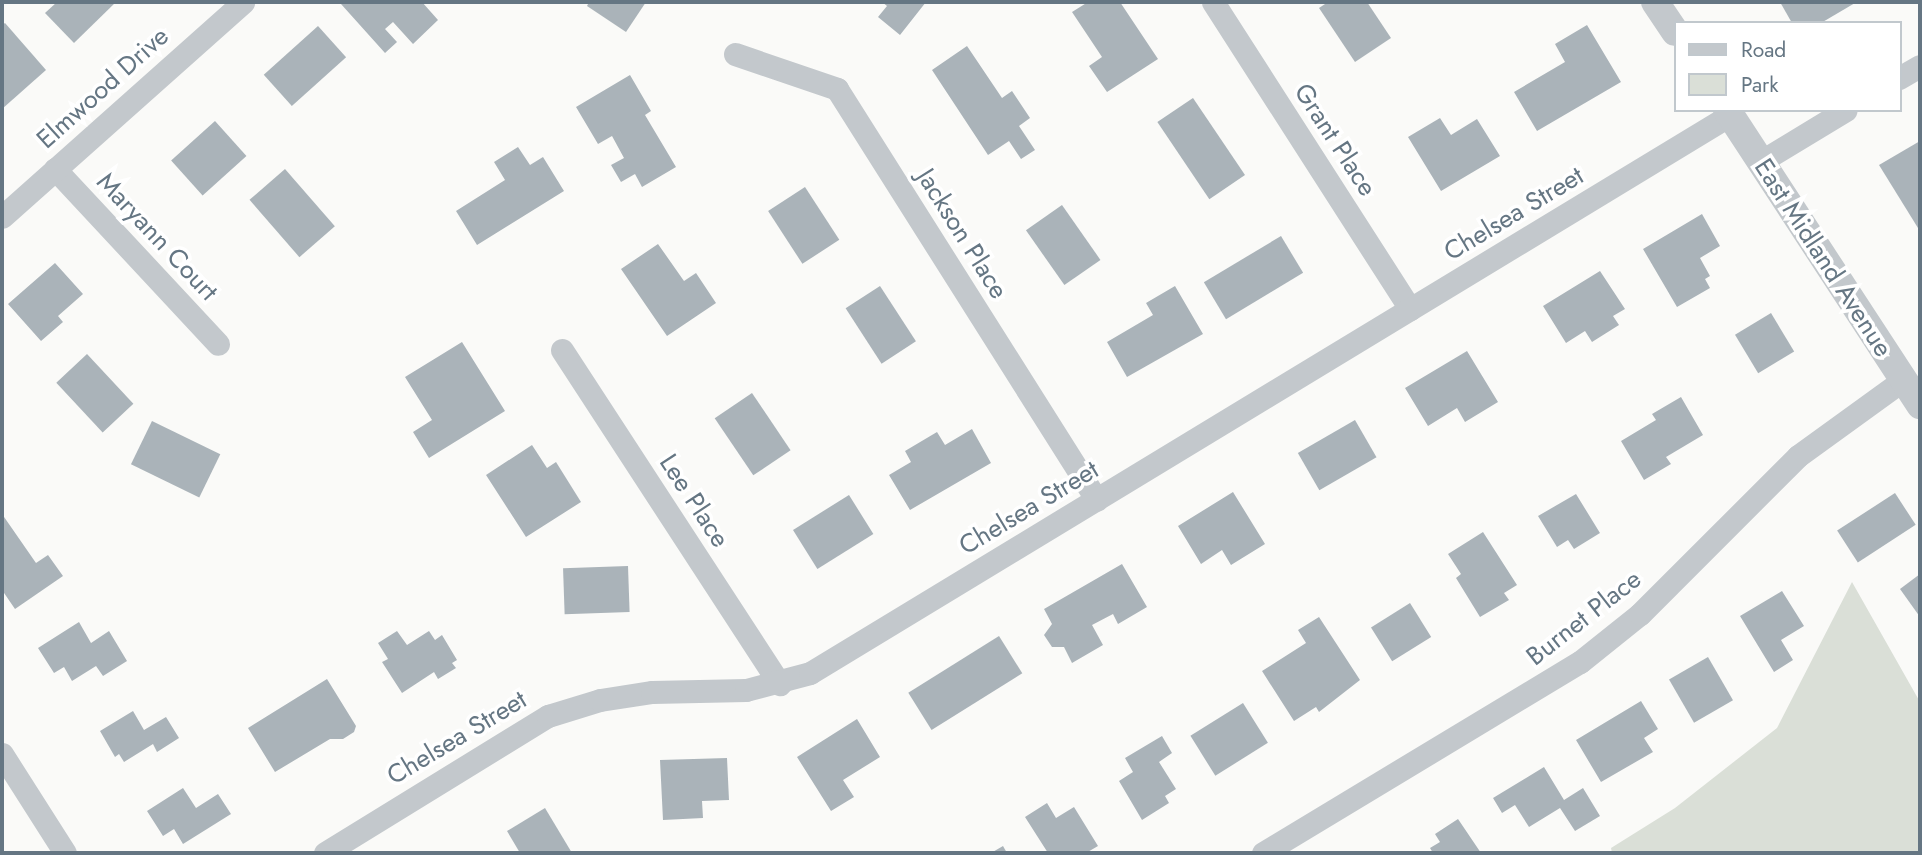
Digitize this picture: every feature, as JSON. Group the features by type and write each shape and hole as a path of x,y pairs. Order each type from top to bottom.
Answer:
{"street":[{"name":"Elmwood Drive","path":"2,217 243,2"},
{"name":"Grant Place","path":"1213,2 1410,309"},
{"path":"1655,2 1674,30"},
{"name":"Jackson Place","path":"735,54 837,89 1097,500"},
{"path":"1901,77 1920,66"},
{"path":"1760,162 1843,112"},
{"name":"Chelsea Street","path":"325,853 548,716 600,700 652,692 746,690 780,684 810,673 1728,113"},
{"name":"East Midland Avenue","path":"1728,113 1920,405"},
{"name":"Maryann Court","path":"55,169 218,344"},
{"name":"Lee Place","path":"562,350 780,684"},
{"name":"Burnet Place","path":"1263,853 1580,662 1640,614 1798,456 1903,380"},
{"path":"2,754 65,853"}],"green space":[{"path":"1852,582 1920,702 1920,853 1612,853 1611,848 1675,808 1777,728"}],"building":[{"path":"57,2 116,2 74,43 45,13"},
{"path":"422,2 438,20 413,44 393,22 385,29 397,42 385,53 341,4"},
{"path":"589,2 646,2 626,32 587,6"},
{"path":"882,2 926,2 900,35 878,17 887,6"},
{"path":"1088,2 1120,2 1158,59 1107,92 1089,66 1102,57 1072,12"},
{"path":"1328,2 1367,2 1391,38 1355,62 1319,8"},
{"path":"1780,2 1855,3 1824,21 1791,21"},
{"path":"5,23 46,70 2,109 2,25"},
{"path":"1587,25 1621,82 1537,131 1514,92 1565,62 1555,44"},
{"path":"318,26 346,57 292,106 264,75"},
{"path":"967,46 1002,98 1012,91 1030,118 1019,126 1035,150 1021,159 1009,141 988,155 932,70"},
{"path":"630,75 651,111 645,115 676,167 642,187 635,174 621,182 611,165 624,158 612,136 598,144 576,107"},
{"path":"1193,98 1245,175 1209,199 1157,122"},
{"path":"1440,118 1451,135 1477,119 1500,156 1441,191 1408,137"},
{"path":"215,121 246,156 203,195 171,160"},
{"path":"1920,141 1920,226 1918,228 1879,165"},
{"path":"518,147 530,165 543,157 564,191 477,245 456,211 505,180 494,162"},
{"path":"285,169 335,226 299,257 250,200"},
{"path":"805,187 839,240 802,264 768,211"},
{"path":"1062,205 1100,260 1064,285 1026,230"},
{"path":"1702,214 1720,246 1700,258 1710,276 1705,279 1710,288 1677,307 1643,249"},
{"path":"1281,236 1303,273 1226,319 1204,282"},
{"path":"658,244 684,281 696,273 716,303 667,336 621,269"},
{"path":"55,263 83,294 58,316 63,322 41,341 8,304"},
{"path":"1600,271 1625,309 1613,316 1619,325 1592,342 1585,331 1566,343 1543,306"},
{"path":"880,286 916,341 882,364 846,308"},
{"path":"1175,286 1203,334 1127,377 1107,342 1153,315 1146,303"},
{"path":"1771,313 1794,352 1758,373 1735,335"},
{"path":"462,342 505,411 429,458 413,432 432,420 405,377"},
{"path":"1467,351 1498,402 1465,422 1457,408 1428,426 1405,388"},
{"path":"87,354 133,404 103,432 56,383"},
{"path":"752,393 791,450 753,475 715,418"},
{"path":"1681,397 1703,435 1666,457 1671,464 1644,480 1621,441 1656,420 1652,414"},
{"path":"1355,420 1376,457 1319,490 1298,453"},
{"path":"152,421 220,454 199,497 131,464"},
{"path":"972,429 991,463 910,510 889,475 911,462 905,451 937,432 945,445"},
{"path":"532,445 547,468 556,462 581,502 526,537 486,475"},
{"path":"1233,492 1265,544 1231,565 1222,550 1201,564 1178,526"},
{"path":"1895,493 1916,525 1858,562 1837,531"},
{"path":"1576,494 1600,533 1574,549 1568,540 1557,547 1538,516"},
{"path":"849,495 873,534 817,569 793,530"},
{"path":"2,514 36,563 48,555 63,576 15,609 2,590"},
{"path":"1483,532 1517,585 1504,593 1509,600 1480,617 1456,578 1461,574 1448,554"},
{"path":"1122,564 1147,607 1118,624 1113,614 1092,625 1103,645 1072,663 1064,647 1052,647 1044,635 1052,624 1044,609"},
{"path":"628,566 630,612 565,614 563,568"},
{"path":"1920,574 1920,617 1900,589"},
{"path":"1782,591 1804,626 1781,640 1793,660 1774,672 1740,616"},
{"path":"1410,603 1431,637 1392,661 1371,627"},
{"path":"1319,617 1360,680 1319,712 1316,707 1294,721 1262,671 1306,643 1298,630"},
{"path":"79,622 91,643 109,631 127,661 103,676 96,666 72,681 64,667 54,673 38,648"},
{"path":"397,631 407,645 429,631 435,640 442,635 457,660 452,663 456,668 438,679 434,672 402,693 382,662 388,659 378,643"},
{"path":"999,636 1022,673 932,730 908,693"},
{"path":"1708,657 1733,700 1694,723 1669,680"},
{"path":"327,679 356,726 354,732 343,739 330,739 275,772 248,728"},
{"path":"1641,701 1658,729 1644,738 1653,752 1601,782 1576,740"},
{"path":"1243,703 1268,743 1215,776 1190,736"},
{"path":"133,711 144,730 166,717 179,738 157,752 153,744 124,762 119,754 115,757 100,731"},
{"path":"857,719 880,757 843,780 854,797 831,811 797,757"},
{"path":"1162,736 1172,753 1159,762 1176,789 1165,796 1169,803 1142,820 1119,781 1133,772 1125,758"},
{"path":"727,758 729,800 702,801 703,818 663,820 660,760"},
{"path":"1544,767 1564,800 1583,788 1600,816 1575,831 1560,808 1529,827 1515,805 1502,813 1493,798"},
{"path":"183,788 196,808 218,794 231,814 183,844 174,829 163,836 147,811"},
{"path":"1047,803 1056,818 1074,807 1098,846 1086,853 1048,853 1025,817"},
{"path":"545,808 572,853 520,853 507,831"},
{"path":"1458,819 1481,853 1433,853 1430,848 1440,842 1435,834"},
{"path":"1003,846 1007,853 991,853"}]}
